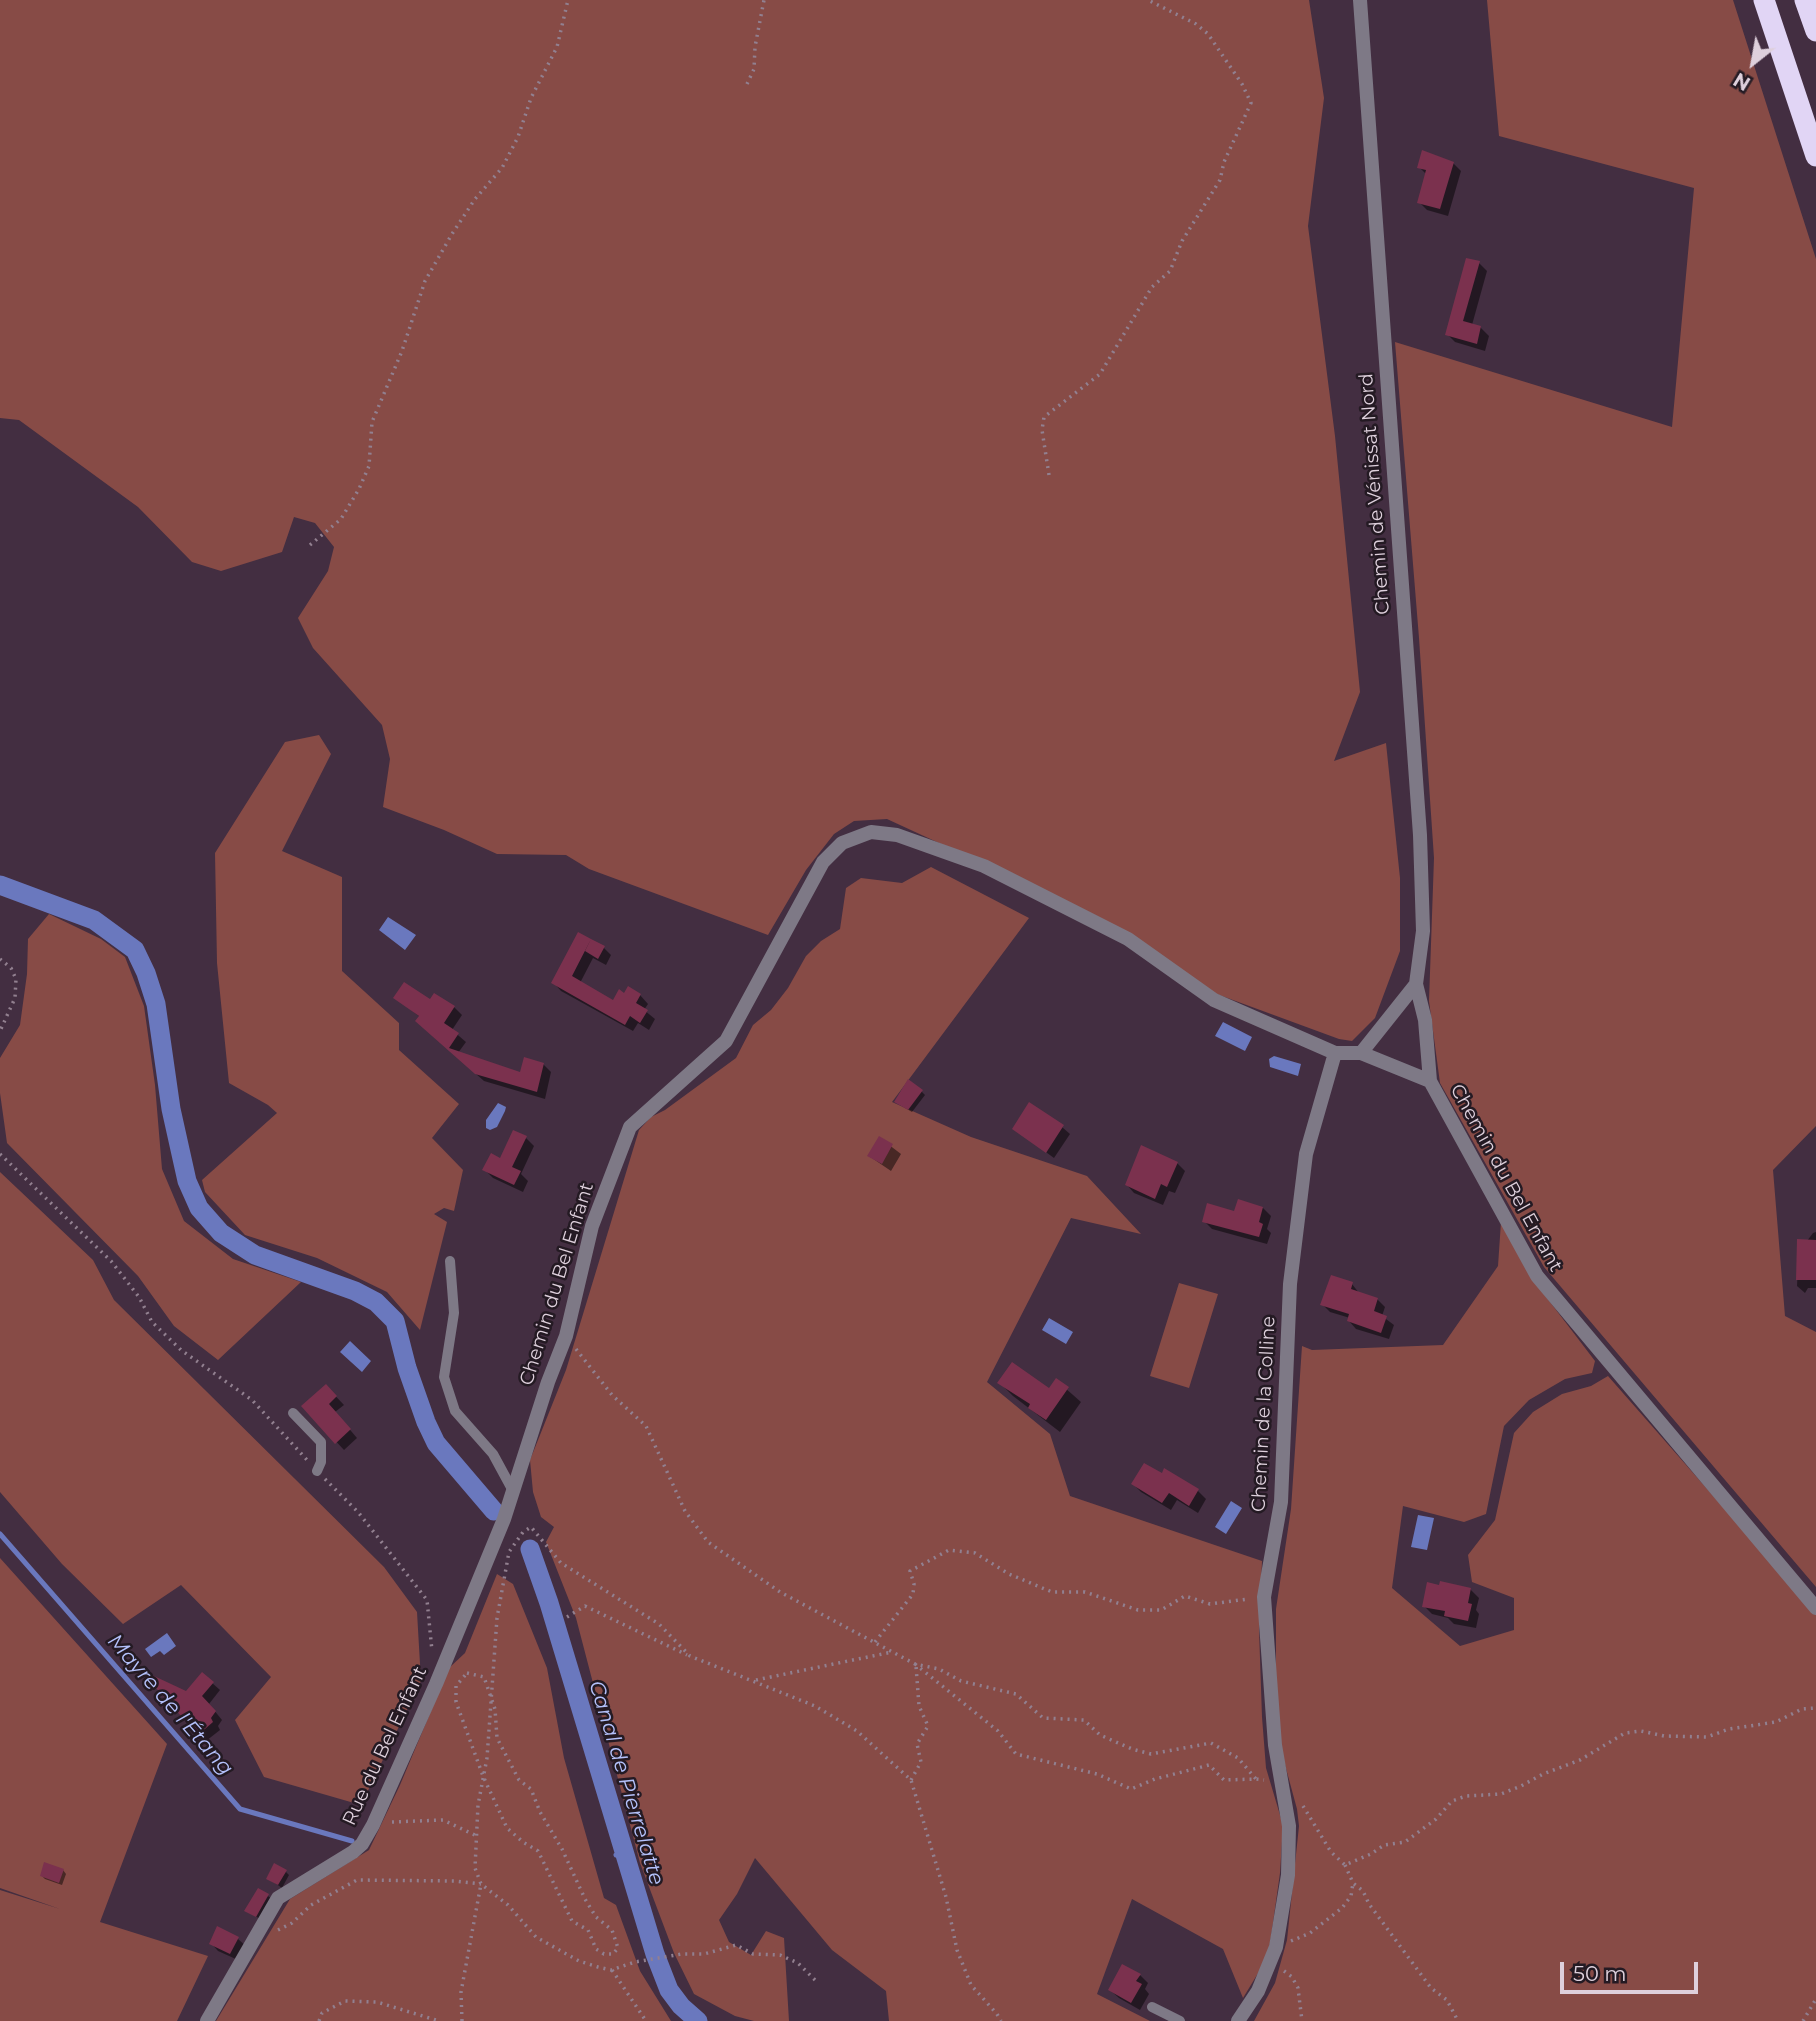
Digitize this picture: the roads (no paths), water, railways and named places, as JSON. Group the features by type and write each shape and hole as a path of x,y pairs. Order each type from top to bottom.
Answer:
{"highway":[{"path":"1764,0 1816,156"},
{"path":"1805,0 1816,31"}],"street":[{"name":"Chemin de Vénissat Nord","path":"1360,0 1419,835 1423,931 1416,984 1425,1020 1430,1081"},
{"name":"Chemin du Bel Enfant","path":"504,1519 566,1336 592,1226 630,1127 726,1041 823,862 842,843 871,832 897,835 984,866 1128,939 1214,1000 1335,1053 1361,1053 1430,1081 1536,1276 1816,1608"},
{"path":"1361,1053 1416,984"},
{"name":"Chemin de la Colline","path":"1238,2021 1258,1991 1274,1954 1288,1875 1289,1826 1272,1710 1264,1597 1281,1502 1290,1284 1306,1154 1335,1053"},
{"name":"Rue du Bel Enfant","path":"206,2021 278,1898 362,1844 436,1684 504,1519"}],"lane":[{"path":"450,1261 454,1313 444,1377 455,1411 493,1454 512,1489"},
{"path":"293,1413 321,1442 321,1462 317,1471"},
{"path":"1152,2007 1180,2021"}],"water":[{"path":"388,917 416,935 405,950 379,930"},
{"path":"1223,1022 1252,1037 1245,1051 1215,1036"},
{"path":"1274,1056 1301,1064 1298,1076 1270,1067 1269,1059"},
{"path":"498,1103 506,1107 505,1111 497,1127 490,1130 486,1128 486,1120"},
{"path":"1049,1318 1073,1332 1066,1344 1042,1330"},
{"path":"350,1341 371,1361 362,1372 340,1352"},
{"path":"1231,1501 1242,1508 1226,1534 1215,1527"},
{"path":"1418,1515 1434,1518 1427,1550 1411,1547"},
{"path":"167,1633 176,1646 164,1655 160,1651 151,1657 145,1649"}],"waterway":[{"name":"Canal de Pierrelatte","path":"0,885 94,920 135,950 156,1004 171,1109 187,1181 199,1208 221,1233 255,1255 355,1291 376,1302 395,1321 407,1368 436,1443 494,1511"},
{"name":"Mayre de l'Étang","path":"0,1534 240,1809 352,1841"},
{"name":"Canal de Pierrelatte","path":"530,1549 549,1603 655,1954 669,1990 681,2006 698,2021"},
{"name":"Mayre de l'Étang","path":"616,1855 625,1851"}]}
